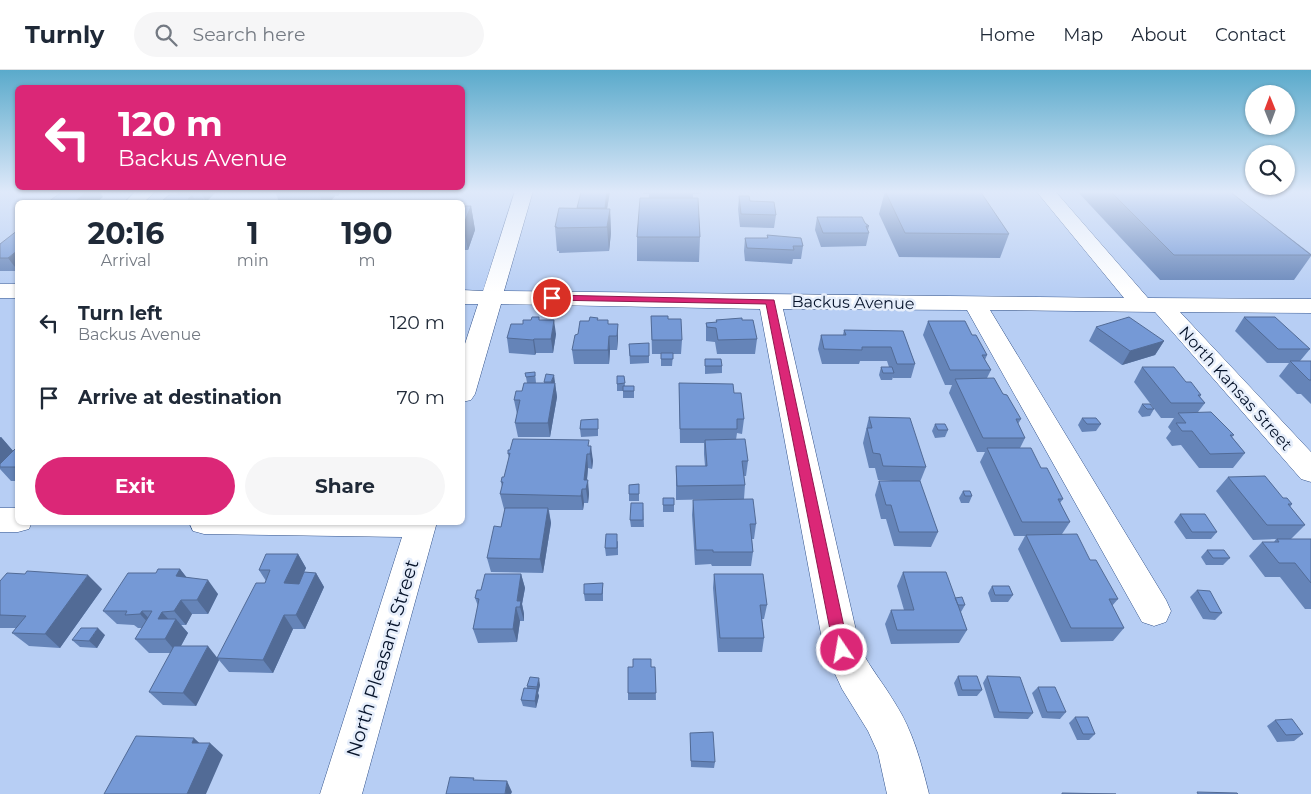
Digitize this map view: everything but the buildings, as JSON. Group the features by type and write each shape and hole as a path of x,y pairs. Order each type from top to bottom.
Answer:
{"street":[{"path":"465,385 514,225"},
{"name":"North Kansas Street","path":"1077,225 1311,471"},
{"path":"0,291 15,291"},
{"name":"Backus Avenue","path":"465,297 770,302 1311,306"},
{"path":"770,302 842,650 854,678 882,717 898,751 908,794"},
{"path":"974,303 1154,611"},
{"path":"0,520 15,520"},
{"name":"North Pleasant Street","path":"341,794 421,525"}],"route":[{"path":"552,298 770,302 842,650"}]}
